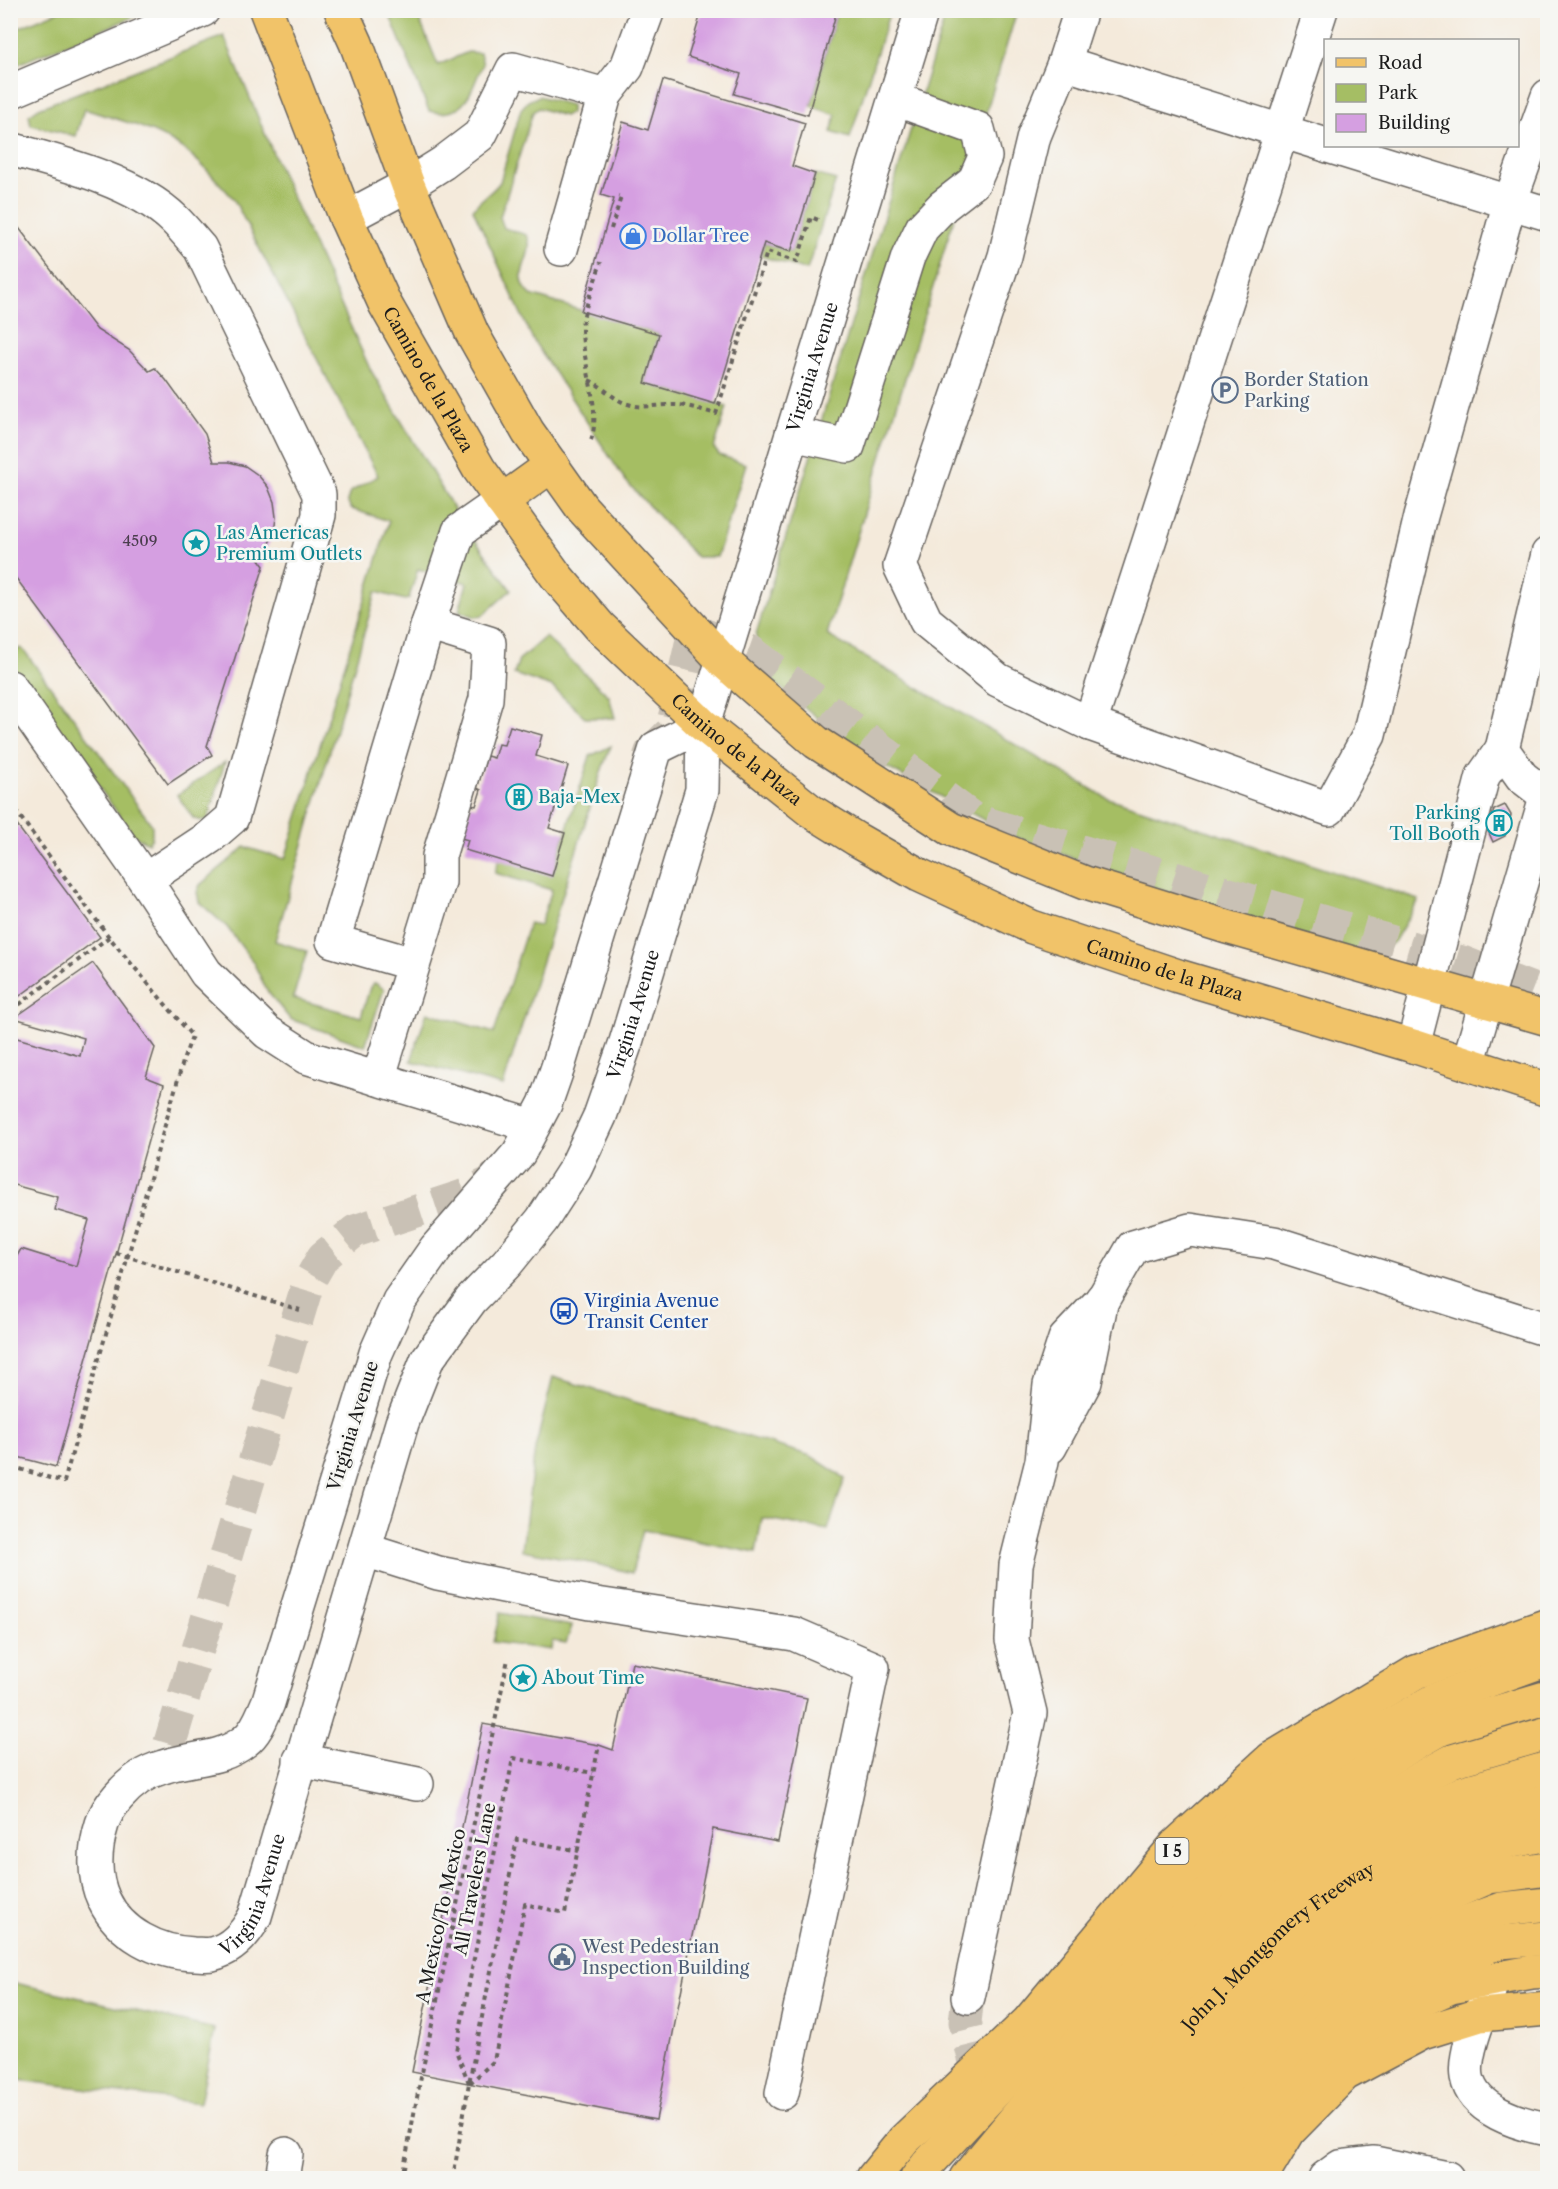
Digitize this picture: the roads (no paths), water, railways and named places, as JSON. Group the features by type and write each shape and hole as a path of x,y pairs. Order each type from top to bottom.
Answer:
{"main road":[{"name":"Camino de la Plaza","path":"266,10 346,218 385,304 479,469 557,577 600,627 703,725 811,811 856,839 919,875 1032,927 1178,976 1413,1046 1548,1090"},
{"path":"341,10 356,43 408,185 472,333 528,432 582,508 723,661 816,742 951,829 1085,883 1227,927 1548,1019"},
{"path":"502,501 552,465"},
{"name":"I 5","path":"873,2178 904,2140 1028,2022 1175,1846 1271,1758 1416,1672 1548,1625"},
{"name":"I 5","path":"922,2174 1113,1964 1208,1850 1290,1783 1434,1700 1548,1659"},
{"path":"966,2178 1131,1979 1241,1859 1306,1806 1441,1730 1548,1697"},
{"path":"1005,2178 1151,1994 1258,1883 1322,1832 1452,1761 1548,1733"},
{"path":"1039,2178 1170,2008 1274,1905 1336,1856 1464,1792 1548,1768"},
{"name":"John J. Montgomery Freeway","path":"1070,2178 1190,2023 1290,1923 1351,1880 1474,1818 1548,1801"},
{"path":"1100,2178 1209,2041 1302,1946 1364,1900 1482,1847 1545,1826"},
{"path":"1129,2178 1227,2055 1320,1963 1377,1926 1489,1877 1538,1870"},
{"path":"1162,2178 1245,2071 1330,1992 1389,1950 1502,1909 1533,1906"},
{"path":"1196,2178 1264,2085 1340,2015 1401,1977 1507,1941 1548,1938"},
{"path":"1230,2178 1250,2144 1283,2102 1341,2045 1386,2016 1451,1987 1548,1971"},
{"path":"1261,2178 1289,2131 1346,2074 1422,2032 1480,2014 1548,2009"}],"street":[{"path":"10,92 203,10"},
{"path":"561,249 605,95 627,67 648,10"},
{"name":"Virginia Avenue","path":"703,725 656,747 545,1104 519,1153 436,1248 399,1301 376,1353 268,1703 259,1725 246,1740 229,1751 211,1758 163,1766 142,1776 126,1788 111,1805 102,1823 96,1850 96,1870 104,1900 118,1922 135,1936 159,1948 187,1953 212,1954 230,1946 246,1934 255,1916 402,1423 427,1360 471,1300 507,1263 542,1220 575,1169 600,1116 626,1042 702,790 703,725 922,10"},
{"path":"1081,10 1064,63 1034,136 1005,256 900,566 926,621 998,680 1090,724 1329,809 1369,735 1421,516 1510,202 1548,96"},
{"path":"1090,724 1321,10"},
{"path":"1064,63 1324,144"},
{"path":"346,218 408,185 443,163 480,135 513,69 605,95"},
{"path":"792,434 848,446 908,257 922,228 943,206 974,182 985,157 978,129 895,99"},
{"path":"1333,147 1548,214"},
{"path":"10,149 112,180 154,204 174,219 200,248 319,494 319,515 232,818 210,837 145,880"},
{"path":"413,964 333,941 428,624 459,531 502,501"},
{"path":"1413,1046 1483,776 1502,749 1548,554"},
{"path":"378,1079 439,882 439,856 486,699 489,643 428,624"},
{"path":"10,687 145,880 206,973 267,1032 306,1057 533,1126"},
{"path":"1468,1064 1546,797 1522,777 1502,749"},
{"path":"968,1997 1030,1713 1012,1640 1016,1565 1042,1461 1050,1385 1065,1339 1102,1299 1133,1247 1190,1230 1275,1242 1548,1330"},
{"path":"365,1550 438,1573 590,1603 795,1634 873,1668 782,2093"},
{"path":"300,1760 417,1784"},
{"path":"1545,1826 1533,1906 1507,1941 1480,2014 1469,2055 1467,2075 1473,2094 1493,2110 1528,2126 1548,2129"},
{"path":"1325,2178 1340,2167 1374,2163 1447,2178"}],"tunnel":[{"path":"649,758 651,752 671,732 694,631 750,651 975,820 1462,962 1548,995"},
{"path":"140,1778 163,1766 308,1283 323,1257 355,1231 463,1196 491,1182 497,1174"},
{"path":"968,1997 965,2022 979,2078 990,2094"}],"place":[{"name":"Dollar Tree","path":"633,236"},
{"name":"Border Station Parking","path":"1225,390"},
{"name":"Las Americas Premium Outlets","path":"196,543"},
{"name":"Baja-Mex","path":"519,797"},
{"name":"Parking Toll Booth","path":"1499,823"},
{"name":"Virginia Avenue Transit Center","path":"564,1311"},
{"name":"About Time","path":"523,1678"},
{"name":"West Pedestrian Inspection Building","path":"562,1957"}]}
